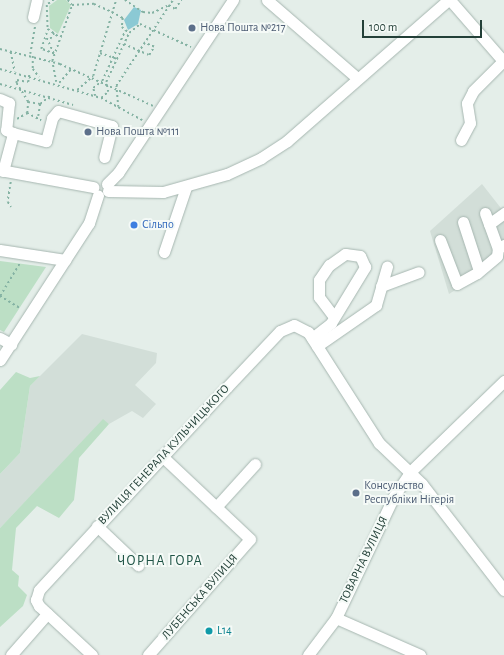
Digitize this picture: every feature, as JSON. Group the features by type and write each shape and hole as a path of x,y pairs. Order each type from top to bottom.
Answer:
{"street":[{"path":"33,17 37,0"},
{"path":"0,360 89,223 101,189 118,173 198,50 233,0"},
{"path":"267,0 357,78"},
{"path":"0,99 9,103 10,108 10,129 5,171 101,189 163,192 186,187 226,174 287,141 357,78 448,0 504,61 473,91 467,103 470,123 461,140"},
{"path":"10,129 46,140 48,130 58,111 107,124 113,130 104,157"},
{"path":"164,252 186,187"},
{"path":"478,268 498,256 501,246 485,213"},
{"path":"489,224 504,213"},
{"path":"440,240 457,284 477,273 478,268 463,222"},
{"path":"0,250 65,260"},
{"path":"312,338 334,317 365,267 360,256 345,254 329,265 319,280 319,297 334,317"},
{"path":"312,338 376,305 387,267"},
{"path":"381,286 419,272"},
{"name":"ВУЛИЦЯ ГЕНЕРАЛА КУЛЬЧИЦЬКОГО","path":"43,610 36,600 39,590 162,456 280,331 294,325 312,338"},
{"path":"0,338 11,344"},
{"path":"312,338 366,424 410,472 504,590"},
{"name":"ТОВАРНА ВУЛИЦЯ","path":"308,655 336,618 394,496 410,472 441,438 504,381"},
{"path":"162,456 216,507 255,464"},
{"name":"ЛУБЕНСЬКА ВУЛИЦЯ","path":"148,655 250,539 216,507"},
{"path":"97,526 138,565"},
{"path":"11,655 43,610 92,655"},
{"path":"336,618 420,655"}],"path":[{"path":"54,0 48,5 47,38 41,49 54,54"},
{"path":"68,0 72,5"},
{"path":"93,0 94,4"},
{"path":"77,90 92,76 116,0"},
{"path":"125,0 142,12 152,12 169,5"},
{"path":"118,107 116,86 173,0"},
{"path":"169,5 175,9 181,0"},
{"path":"72,5 94,4 123,18 125,31 102,80 93,88 95,96"},
{"path":"56,82 52,62 59,37 72,5"},
{"path":"30,55 36,26 33,17"},
{"path":"101,98 108,92 106,82 129,32 140,24 198,50"},
{"path":"48,29 59,37"},
{"path":"125,31 129,32"},
{"path":"54,33 50,39 54,54"},
{"path":"119,44 149,55 154,47 144,43"},
{"path":"0,49 30,55 72,68 116,86 160,110"},
{"path":"11,52 16,72"},
{"path":"100,53 117,59"},
{"path":"33,56 33,70 39,77"},
{"path":"59,83 72,68"},
{"path":"0,69 29,74 101,98 150,125"},
{"path":"10,129 26,113 28,102 19,87 17,80 28,82 29,74"},
{"path":"0,84 19,87"},
{"path":"38,116 40,104 50,96"},
{"path":"28,102 40,104"},
{"path":"26,113 38,116 48,130"},
{"path":"5,171 8,202 11,207"},
{"path":"20,264 0,296 20,308"}],"shaded area":[{"path":"482,184 504,212 504,259 449,294 430,231"},
{"path":"82,334 157,353 156,363 135,385 156,404 143,418 132,411 109,424 103,420 0,528 0,474 20,453 30,386"}],"green space":[{"path":"57,0 66,0 71,5 58,34 50,28 49,6"},
{"path":"0,261 46,267 4,332 0,330"},
{"path":"16,372 30,378 40,376 30,386 20,453 0,474 0,390"},
{"path":"103,419 109,424 79,458 74,500 59,518 37,506 16,528 12,570 19,576 18,586 27,595 23,606 0,627 0,528"}],"water":[{"path":"134,7 141,10 138,24 128,30 124,20"}],"place":[{"name":"Нова Пошта №217","path":"192,28"},
{"name":"Нова Пошта №111","path":"88,132"},
{"name":"Сільпо","path":"134,225"},
{"name":"Консульство Республіки Нігерія","path":"356,493"},
{"name":"L14","path":"209,631"}],"district":[{"name":"ЧОРНА ГОРА","path":"160,561"}]}
